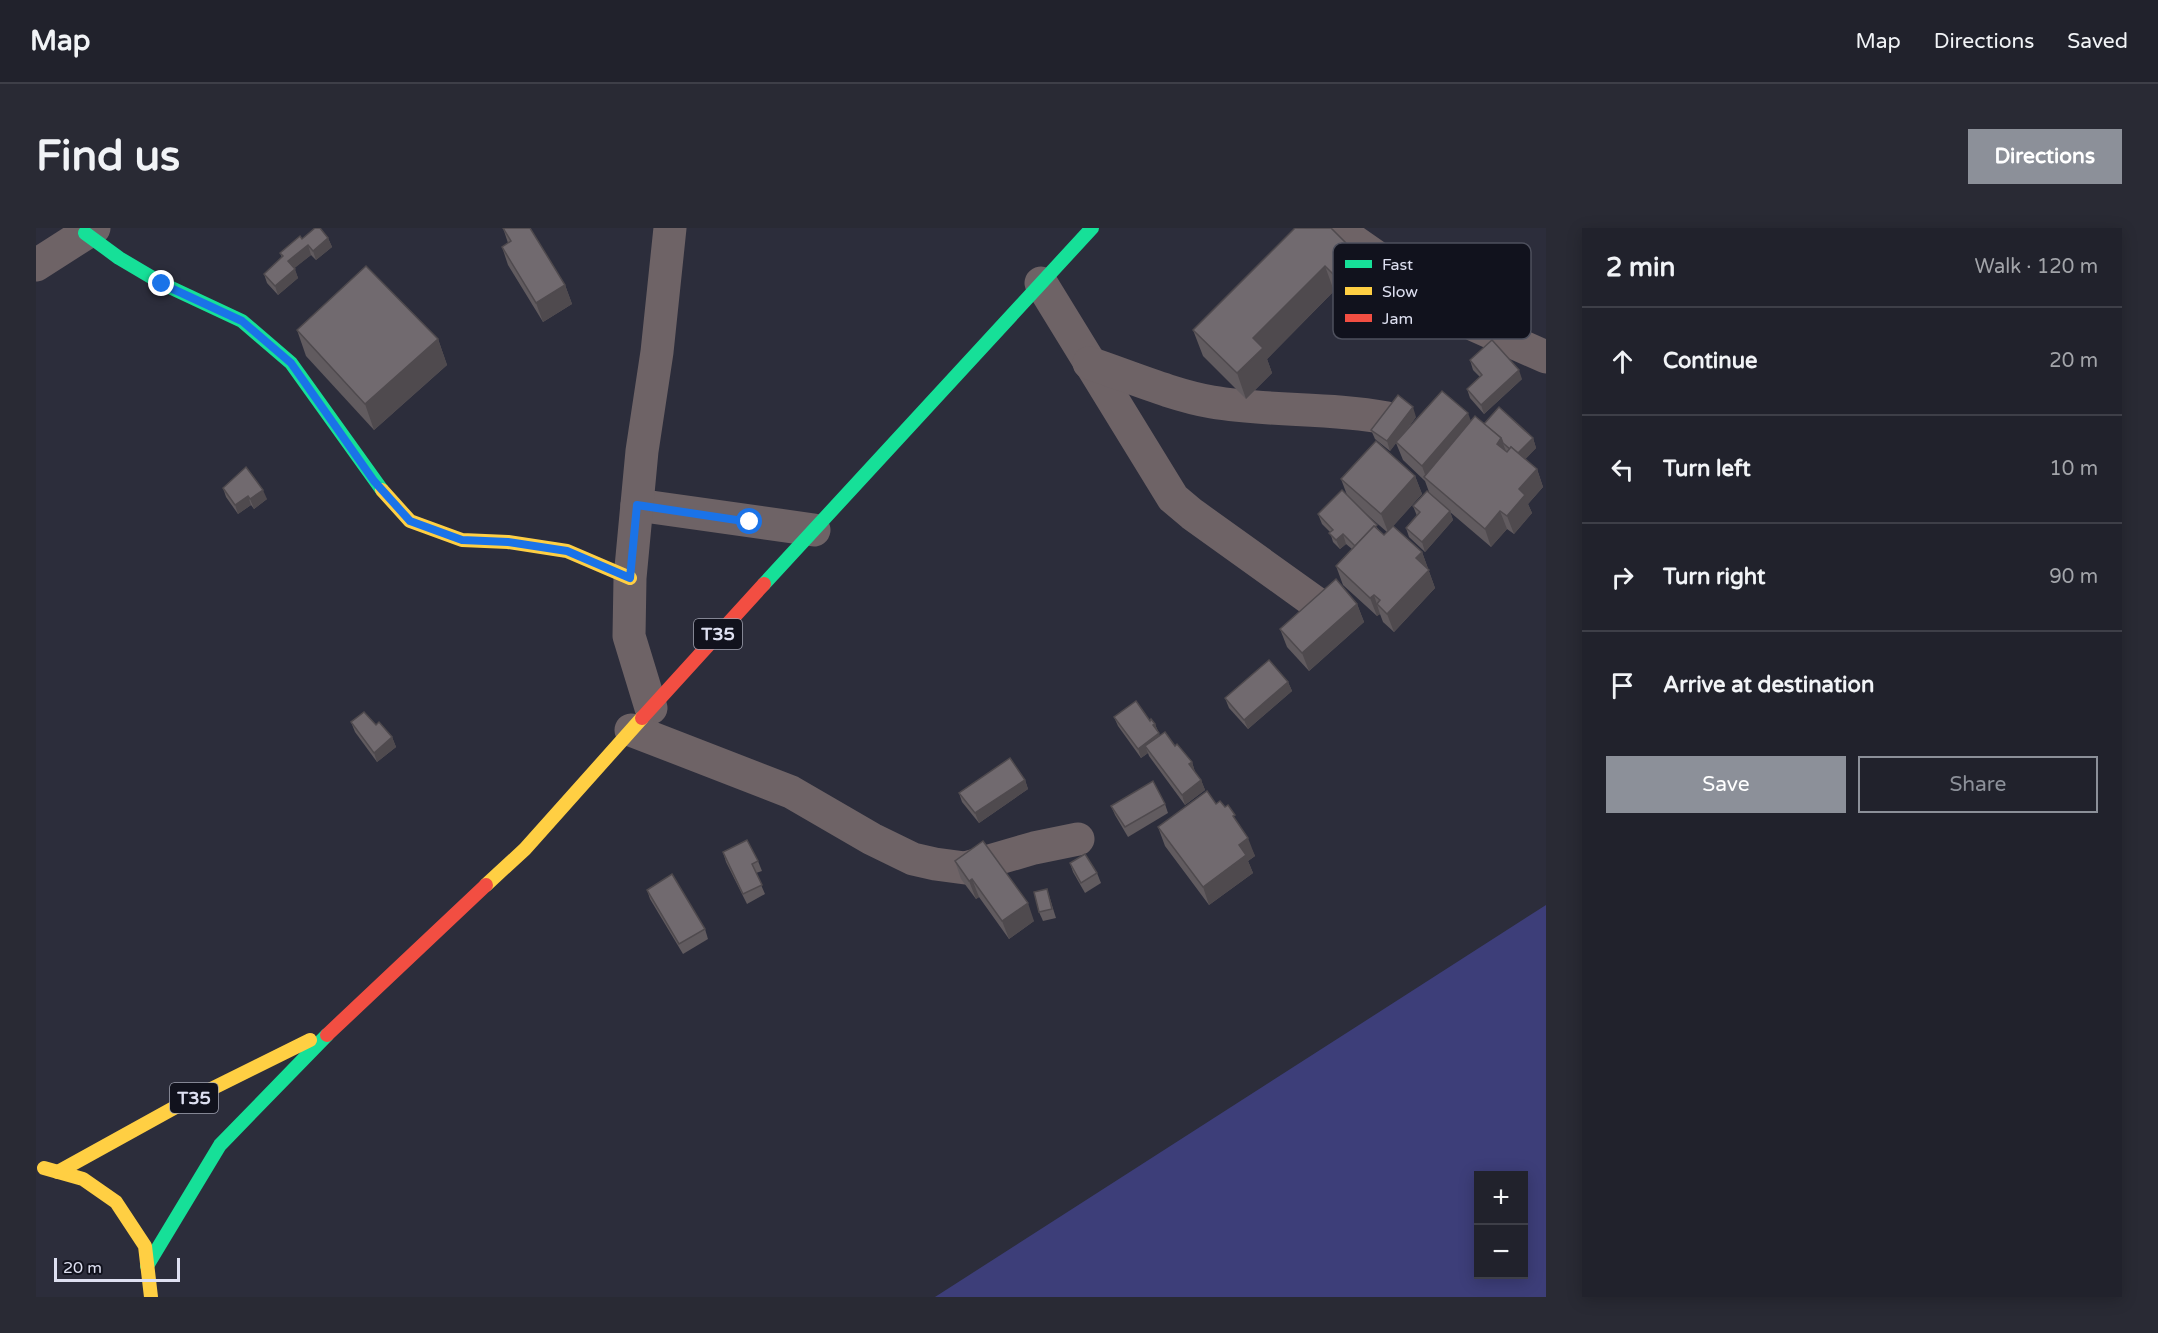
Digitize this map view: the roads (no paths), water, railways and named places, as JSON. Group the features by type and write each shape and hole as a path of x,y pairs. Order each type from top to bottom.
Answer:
{"main road":[{"name":"T35","path":"147,1266 220,1144 333,1028 525,849 641,719 1092,228"},
{"path":"90,230 119,258 162,284 242,321 291,363 374,481 410,521 462,540 508,542 567,551 630,578"},
{"name":"T35","path":"58,1172 181,1104 333,1028"},
{"path":"37,1167 83,1179 116,1202 145,1246 151,1297"}],"street":[{"path":"670,228 630,578 629,636 641,719 792,792 872,839 913,859 965,868 1034,848 1078,839"},
{"path":"1335,228 1356,243"},
{"path":"36,265 90,230"},
{"path":"1041,283 1173,498 1316,603"},
{"path":"1506,339 1546,357"},
{"path":"1089,363 1189,398 1211,402 1337,411 1387,418"},
{"path":"637,505 814,530"}]}
